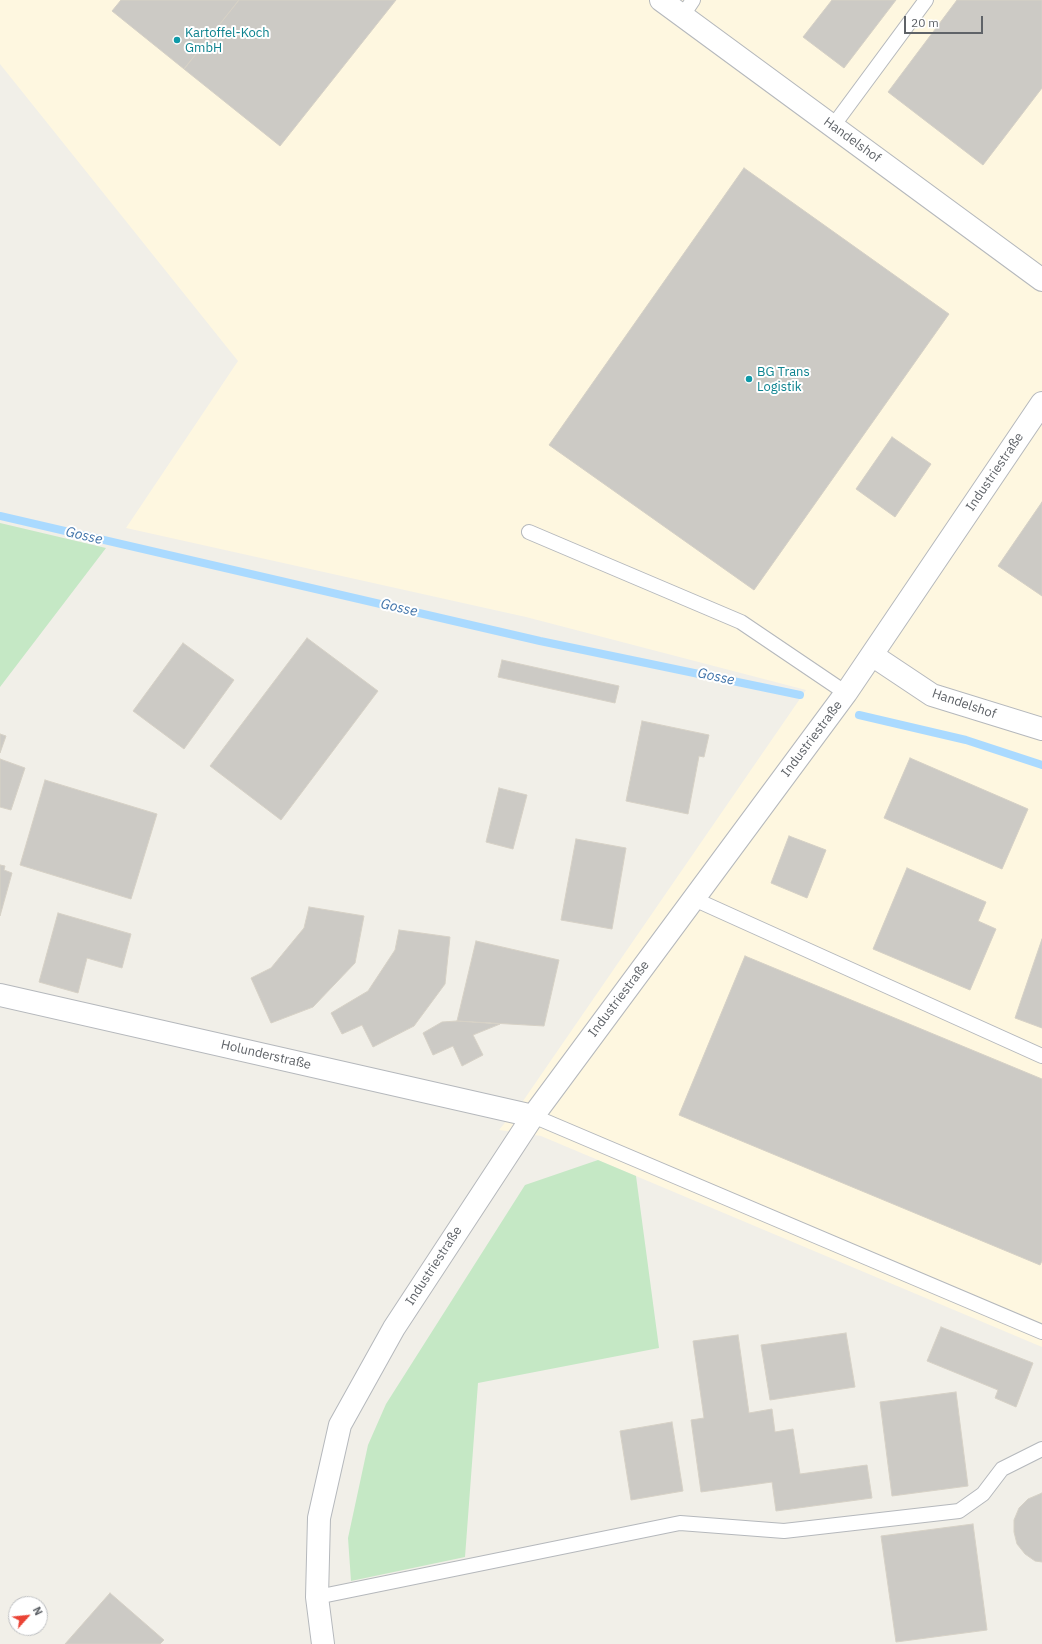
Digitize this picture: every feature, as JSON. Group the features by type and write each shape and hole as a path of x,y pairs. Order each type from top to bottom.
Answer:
{"street":[{"name":"Handelshof","path":"662,0 688,8 833,126 1042,280"},
{"name":"Industriestraße","path":"323,1644 317,1597 318,1518 340,1425 394,1328 533,1116 846,693 1042,403"},
{"name":"Handelshof","path":"872,655 932,695 1042,729"},
{"name":"Holunderstraße","path":"0,994 533,1116"}],"lane":[{"path":"833,126 926,0"},
{"path":"529,532 741,622 846,693"},
{"path":"694,899 1042,1056"},
{"path":"533,1116 1042,1332"},
{"path":"317,1597 680,1524 784,1531 959,1510 983,1494 1002,1469 1042,1449"}],"shaded area":[{"path":"0,0 1042,0 1042,1347 541,1136 499,1130 523,1101 806,690 526,617 126,528 238,361 0,64"}],"green space":[{"path":"0,523 106,548 0,687"},
{"path":"598,1160 636,1176 659,1348 478,1383 465,1557 351,1581 348,1538 368,1445 386,1404 525,1185"}],"building":[{"name":"Kartoffel-Koch GmbH","path":"121,0 239,0 184,69 112,11"},
{"path":"239,0 396,0 280,146 184,69"},
{"path":"832,0 896,0 844,68 803,37"},
{"path":"957,0 1042,0 1042,88 983,165 888,92"},
{"name":"BG Trans Logistik","path":"744,168 949,314 754,590 549,445"},
{"path":"892,437 931,464 895,517 856,489"},
{"path":"1042,502 1042,596 998,566"},
{"path":"307,638 378,691 281,820 210,766"},
{"path":"183,643 234,680 184,749 133,711"},
{"path":"502,660 619,686 615,703 498,677"},
{"path":"642,721 709,735 704,757 699,756 688,814 626,801"},
{"path":"0,734 6,736 0,753"},
{"path":"910,758 1028,809 1002,869 884,818"},
{"path":"0,759 25,768 11,810 0,807"},
{"path":"45,780 157,814 131,899 20,865"},
{"path":"499,788 527,795 513,849 486,842"},
{"path":"789,836 826,850 807,898 771,883"},
{"path":"576,839 626,848 612,929 561,920"},
{"path":"0,865 5,866 4,870 12,873 0,916"},
{"path":"907,868 986,902 978,921 996,929 970,990 873,949"},
{"path":"309,907 364,916 355,963 313,1007 271,1023 251,978 271,968 304,928"},
{"path":"58,913 131,934 122,968 87,958 78,993 39,982"},
{"path":"399,930 450,937 445,984 414,1026 373,1047 362,1025 342,1034 331,1013 368,991 395,950"},
{"path":"1042,939 1042,1028 1015,1018"},
{"path":"476,941 559,960 544,1026 457,1021"},
{"path":"745,956 1042,1079 1042,1261 1040,1265 679,1115"},
{"path":"457,1021 500,1024 473,1035 483,1055 462,1066 453,1046 433,1055 423,1033 442,1022"},
{"path":"941,1327 1033,1363 1016,1407 995,1398 998,1390 927,1361"},
{"path":"846,1333 855,1387 770,1400 761,1345"},
{"path":"738,1335 749,1413 772,1409 775,1432 793,1429 800,1474 867,1465 872,1498 776,1511 772,1482 701,1492 691,1420 704,1418 693,1341"},
{"path":"956,1392 968,1486 892,1496 880,1402"},
{"path":"672,1422 683,1491 631,1500 620,1431"},
{"path":"1042,1493 1042,1562 1035,1561 1025,1554 1017,1544 1014,1532 1014,1520 1019,1508 1028,1499"},
{"path":"973,1524 987,1630 896,1642 881,1536"},
{"path":"110,1593 164,1640 160,1644 65,1644"}],"waterway":[{"name":"Gosse","path":"0,516 540,641 800,695"},
{"name":"Gosse","path":"859,715 966,740 1042,765"}],"place":[{"name":"Kartoffel-Koch GmbH","path":"177,40"},
{"name":"BG Trans Logistik","path":"749,379"}]}
